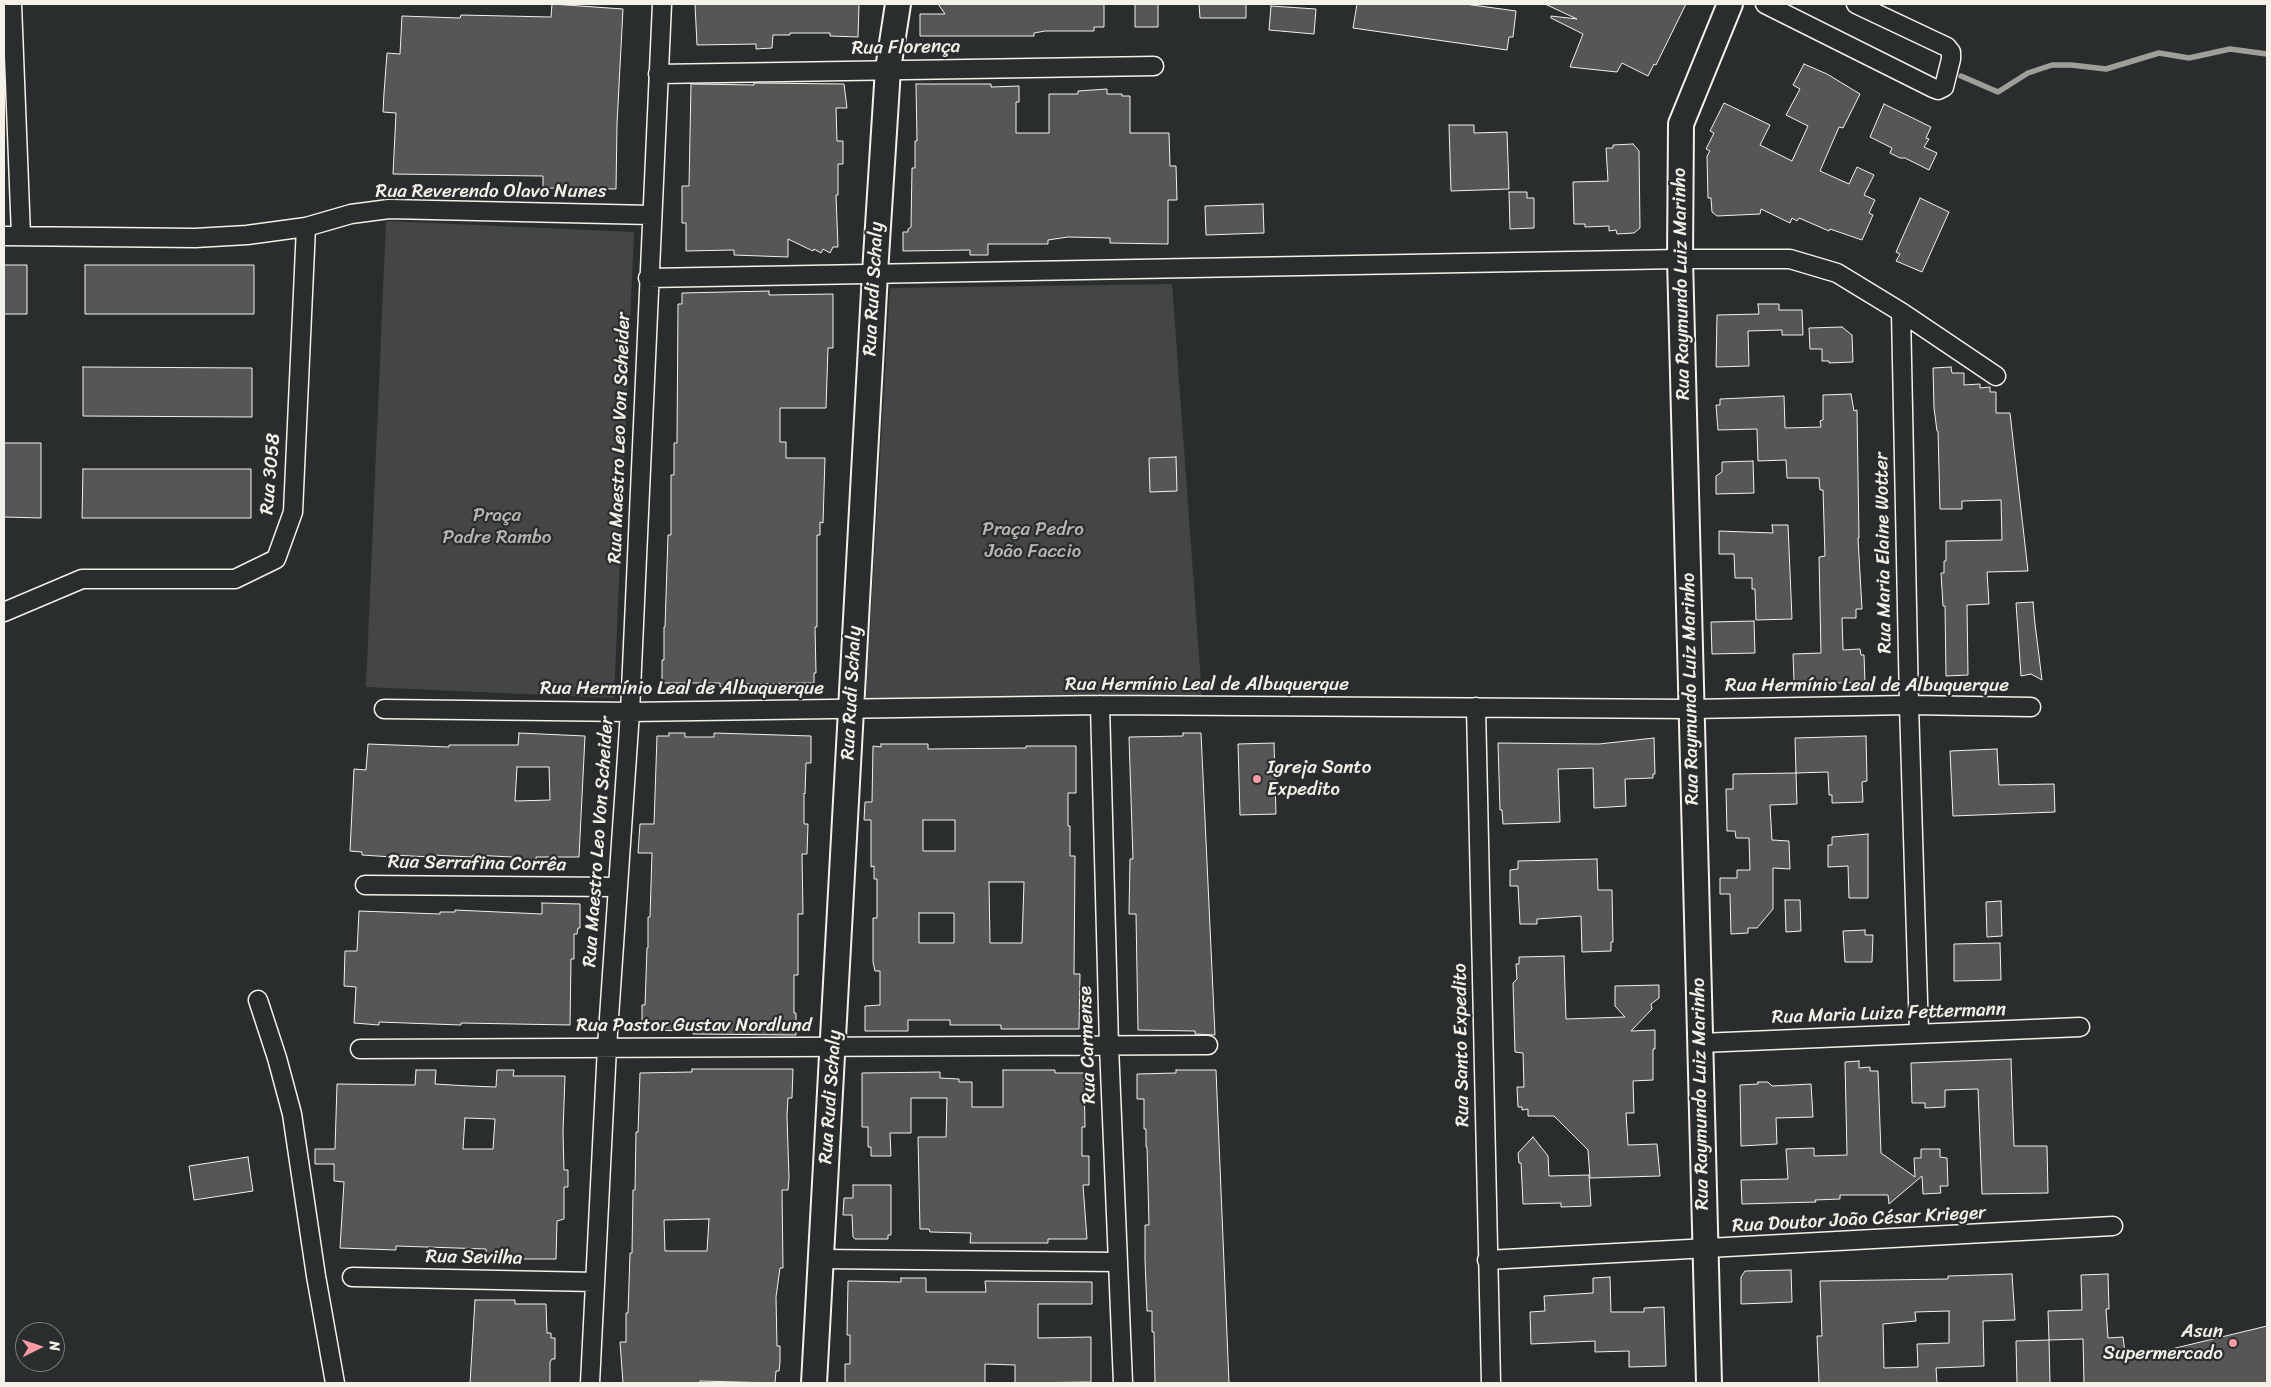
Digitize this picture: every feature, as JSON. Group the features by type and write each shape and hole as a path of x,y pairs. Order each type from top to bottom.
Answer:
{"street":[{"path":"12,4 8,24 12,236"},
{"name":"Rua Maestro Leo Von Scheider","path":"590,1383 606,1047 630,712 648,278 662,4"},
{"name":"Rua Rudi Schaly","path":"814,1383 875,273 888,69 898,4"},
{"name":"Rua Raymundo Luiz Marinho","path":"1710,1383 1680,259 1681,124 1730,4"},
{"path":"1766,4 1932,88 1938,90 1944,87 1951,59 1951,52 1947,47 1856,4"},
{"name":"Rua Florença","path":"658,74 1154,66"},
{"name":"Rua Reverendo Olavo Nunes","path":"12,236 195,238 247,235 306,227 352,214 389,208 651,215"},
{"name":"Rua 3058","path":"4,612 82,579 234,579 276,559 293,512 306,227"},
{"path":"648,278 1680,259 1790,259 1837,273 1900,312 1996,376"},
{"name":"Rua Maria Elaine Wotter","path":"1900,312 1919,1033"},
{"name":"Rua Hermínio Leal de Albuquerque","path":"384,709 630,712 1100,705 1691,709 1909,705 2031,707"},
{"name":"Rua Carmense","path":"1100,705 1109,1046 1123,1383"},
{"name":"Rua Santo Expedito","path":"1476,707 1491,1383"},
{"name":"Rua Serrafina Corrêa","path":"366,884 617,887"},
{"path":"258,1000 277,1058 292,1114 316,1276 335,1383"},
{"name":"Rua Maria Luiza Fettermann","path":"1701,1043 2080,1027"},
{"name":"Rua Pastor Gustav Nordlund","path":"360,1049 1208,1045"},
{"name":"Rua Doutor João César Krieger","path":"1488,1260 1705,1250 2113,1226"},
{"path":"820,1259 1118,1262"},
{"name":"Rua Sevilha","path":"352,1278 595,1282"}],"green space":[{"name":"Praça Padre Rambo","path":"386,221 634,232 614,698 366,687"},
{"name":"Praça Pedro João Faccio","path":"1172,284 1202,697 866,699 890,288"}],"building":[{"path":"552,4 623,9 617,124 616,189 543,188 543,176 393,174 396,113 383,112 384,93 387,53 400,54 402,16 460,18 461,15 551,17"},
{"path":"695,4 859,4 858,37 830,36 830,33 790,33 790,35 773,35 772,48 756,49 756,44 697,45"},
{"path":"938,4 1104,4 1104,27 1094,27 1094,31 1045,31 1034,33 1034,36 920,36 920,14 945,14"},
{"path":"1135,4 1158,4 1158,27 1135,27"},
{"path":"1199,4 1246,4 1246,18 1200,18"},
{"path":"1357,4 1465,4 1516,11 1513,37 1509,37 1507,50 1353,28"},
{"path":"1545,4 1686,4 1656,65 1654,64 1648,76 1622,63 1617,72 1570,67 1583,34 1551,18 1551,16 1577,19"},
{"path":"1271,6 1316,9 1314,34 1269,30"},
{"path":"1804,64 1827,74 1860,94 1843,128 1839,127 1820,171 1849,184 1857,167 1874,175 1864,195 1875,200 1869,213 1873,215 1862,240 1830,229 1829,231 1799,218 1797,221 1792,218 1790,223 1761,209 1760,214 1717,216 1712,212 1711,198 1708,198 1707,156 1710,151 1706,149 1714,133 1710,131 1724,103 1770,125 1760,145 1792,161 1808,126 1786,115 1800,89 1793,85"},
{"path":"754,83 844,84 847,108 836,108 837,141 843,141 843,164 838,164 838,195 836,195 838,247 833,247 830,253 823,249 821,253 814,249 813,251 788,239 788,257 734,255 734,250 686,251 686,223 682,223 682,186 689,186 691,84 754,85"},
{"path":"916,84 991,84 991,87 1019,86 1019,102 1016,102 1016,133 1049,133 1049,94 1078,94 1078,91 1107,89 1107,94 1130,96 1130,133 1169,133 1170,166 1176,166 1177,200 1168,200 1168,244 1110,243 1110,238 1068,237 1048,240 1048,244 988,244 988,255 970,255 970,250 903,251 903,232 908,232 908,229 911,227 912,168 915,168 915,141 917,141"},
{"path":"1884,104 1931,127 1926,138 1929,139 1924,147 1937,153 1929,170 1890,153 1892,148 1870,137"},
{"path":"1449,125 1474,125 1474,133 1507,132 1509,189 1451,191"},
{"path":"1633,144 1639,151 1640,228 1634,233 1617,234 1616,230 1609,231 1609,226 1585,227 1585,224 1574,224 1573,182 1608,181 1606,148 1613,148 1613,145"},
{"path":"1509,192 1527,192 1527,198 1534,198 1534,228 1510,229"},
{"path":"1920,198 1949,212 1922,272 1896,261 1900,254 1896,252"},
{"path":"1263,204 1264,233 1206,235 1205,206"},
{"path":"4,265 27,265 27,314 4,314"},
{"path":"85,265 254,265 254,314 85,314"},
{"path":"769,291 769,295 833,294 833,348 828,348 826,408 780,408 780,442 786,442 786,458 825,458 823,523 820,522 820,535 817,535 817,627 815,627 816,673 814,673 814,683 737,684 737,687 720,687 720,683 665,683 662,682 662,660 664,660 668,535 671,535 671,475 674,475 674,443 677,443 678,304 682,304 682,293"},
{"path":"1758,304 1779,304 1779,310 1802,310 1803,335 1782,335 1782,330 1748,331 1749,366 1716,367 1717,315 1759,314"},
{"path":"1842,327 1852,335 1853,362 1829,363 1829,361 1822,361 1822,349 1810,349 1809,328"},
{"path":"83,367 252,368 252,417 83,416"},
{"path":"1951,367 1952,373 1964,373 1964,385 1980,384 1980,388 1990,387 1990,392 1996,392 1996,413 2010,413 2028,571 1987,572 1989,604 1967,605 1968,675 1946,676 1945,606 1943,606 1941,573 1944,573 1944,561 1946,561 1946,541 2002,540 2001,500 1962,501 1962,509 1940,509 1938,431 1934,408 1933,368"},
{"path":"1851,394 1854,411 1857,410 1858,538 1862,609 1856,609 1856,618 1842,618 1843,650 1860,649 1861,655 1864,655 1865,682 1811,684 1811,681 1794,681 1793,654 1821,653 1819,557 1825,556 1823,490 1820,490 1819,478 1787,478 1786,460 1758,461 1757,429 1718,430 1716,405 1720,405 1720,399 1784,396 1785,428 1821,427 1820,421 1823,420 1823,395"},
{"path":"4,443 41,443 41,518 4,517"},
{"path":"1176,457 1177,491 1150,492 1149,458"},
{"path":"1753,461 1754,493 1716,494 1716,476 1722,472 1722,462"},
{"path":"83,469 251,469 251,518 82,518"},
{"path":"1772,525 1788,525 1792,619 1756,620 1755,589 1752,589 1752,578 1735,578 1734,554 1719,554 1719,531 1773,533"},
{"path":"2033,602 2042,680 2031,674 2021,676 2016,603"},
{"path":"1754,621 1755,653 1712,654 1711,622"},
{"path":"519,733 585,736 579,857 536,857 536,866 512,866 512,857 391,855 392,857 362,855 362,852 350,851 354,769 366,770 368,744 449,747 449,745 518,745","holes":["517,767 549,767 550,800 515,801"]},
{"path":"669,733 685,733 685,737 714,737 714,733 811,736 811,763 806,763 804,793 804,824 808,824 807,854 802,854 803,914 798,914 798,975 794,975 796,1035 693,1034 693,1031 642,1030 642,1005 645,1005 648,917 650,917 652,853 638,853 640,824 654,824 657,736 669,736"},
{"path":"1183,733 1201,733 1215,1035 1195,1034 1195,1031 1138,1030 1136,914 1129,914 1130,859 1133,859 1129,737 1183,736"},
{"path":"1866,736 1867,781 1862,782 1863,802 1832,803 1832,795 1829,795 1828,772 1796,773 1795,738"},
{"path":"1654,738 1655,774 1653,774 1653,778 1625,779 1626,806 1594,808 1593,768 1558,769 1560,822 1503,824 1502,810 1500,810 1498,743 1599,744"},
{"name":"Igreja Santo Expedito","path":"1274,743 1276,814 1240,815 1238,744"},
{"path":"881,744 928,744 928,749 1076,746 1076,793 1068,793 1068,826 1070,826 1070,856 1075,856 1074,974 1080,974 1079,1029 1001,1029 1001,1025 950,1025 950,1020 908,1020 908,1031 865,1031 865,1006 880,1005 880,971 875,971 873,962 873,918 877,918 877,879 874,879 874,866 871,867 871,820 864,820 865,802 872,802 873,746 881,747","holes":["923,820 955,820 955,851 923,851","989,882 1024,882 1022,943 990,943","919,913 954,913 954,943 919,943"]},
{"path":"1997,749 1999,785 2054,784 2055,812 1953,816 1950,751"},
{"path":"1796,773 1797,804 1770,805 1772,840 1789,841 1790,869 1773,868 1773,909 1757,928 1748,928 1748,933 1731,934 1730,894 1720,894 1720,878 1737,878 1737,870 1750,870 1749,838 1736,838 1735,831 1727,831 1726,789 1733,789 1733,774"},
{"path":"1868,834 1868,898 1849,898 1848,866 1828,867 1828,845 1832,845 1832,837"},
{"path":"1597,859 1598,890 1612,890 1613,942 1611,942 1611,951 1582,952 1581,916 1537,919 1537,924 1520,924 1518,886 1510,886 1510,870 1518,869 1518,861"},
{"path":"1785,900 1800,900 1801,931 1786,932"},
{"path":"2001,901 2002,936 1987,937 1986,902"},
{"path":"542,903 580,904 580,928 578,928 577,934 574,934 574,959 571,959 570,1025 461,1023 461,1025 379,1022 379,1025 354,1023 356,987 344,986 345,951 357,951 359,911 440,914 440,912 455,912 455,910 542,914"},
{"path":"1865,930 1865,935 1873,935 1872,962 1845,962 1843,931"},
{"path":"2000,943 2001,980 1954,981 1954,944"},
{"path":"1564,956 1566,1019 1625,1017 1615,1006 1615,986 1659,985 1659,998 1651,1004 1652,1009 1631,1031 1655,1030 1653,1080 1633,1081 1634,1113 1626,1113 1628,1145 1657,1144 1660,1176 1590,1178 1588,1150 1554,1116 1528,1116 1528,1109 1522,1110 1522,1107 1518,1107 1517,1087 1524,1087 1523,1053 1515,1052 1513,983 1517,979 1516,964 1519,964 1519,957"},
{"path":"2011,1059 2014,1146 2047,1146 2048,1193 1982,1194 1978,1089 1945,1090 1945,1107 1925,1108 1925,1103 1912,1103 1911,1063"},
{"path":"1859,1061 1859,1068 1870,1067 1870,1071 1878,1071 1881,1153 1915,1177 1914,1158 1921,1158 1921,1149 1940,1149 1940,1157 1947,1158 1948,1186 1940,1186 1941,1193 1923,1194 1922,1176 1889,1204 1888,1195 1840,1195 1840,1199 1815,1200 1816,1202 1742,1204 1741,1180 1788,1179 1786,1149 1814,1148 1814,1156 1847,1155 1845,1062"},
{"path":"692,1069 793,1069 792,1098 788,1098 787,1116 788,1190 782,1190 783,1268 780,1268 776,1297 777,1346 780,1346 780,1362 779,1371 776,1371 775,1383 700,1381 700,1383 623,1383 620,1342 626,1342 626,1313 628,1313 630,1253 632,1253 633,1190 635,1190 640,1073 692,1072","holes":["709,1219 707,1251 665,1251 664,1220"]},
{"path":"416,1070 436,1070 435,1084 469,1086 496,1087 497,1070 514,1070 513,1076 565,1076 564,1170 568,1170 568,1187 564,1187 564,1219 557,1221 556,1259 487,1259 486,1249 396,1246 396,1250 340,1248 344,1182 334,1181 334,1164 315,1164 315,1149 335,1149 337,1084 415,1085","holes":["465,1118 495,1119 493,1149 463,1149"]},
{"path":"1003,1070 1055,1070 1055,1073 1084,1073 1085,1127 1082,1127 1082,1156 1089,1156 1089,1185 1083,1185 1087,1239 1048,1239 1048,1243 970,1243 971,1233 930,1232 929,1229 920,1229 918,1137 946,1137 947,1098 911,1098 911,1133 890,1133 891,1156 871,1156 871,1147 868,1147 868,1127 862,1127 862,1073 940,1072 940,1078 959,1079 959,1082 972,1082 972,1107 1003,1107"},
{"path":"1176,1070 1216,1070 1229,1383 1155,1383 1154,1332 1152,1332 1152,1311 1147,1311 1145,1260 1145,1225 1149,1225 1146,1129 1144,1129 1144,1099 1137,1099 1137,1074 1176,1073"},
{"path":"1758,1082 1768,1082 1772,1086 1811,1084 1813,1117 1776,1118 1777,1144 1741,1146 1740,1085 1758,1084"},
{"path":"1533,1137 1548,1156 1549,1176 1589,1175 1591,1206 1561,1207 1561,1203 1523,1204 1521,1163 1519,1163 1518,1153"},
{"path":"248,1157 253,1191 194,1200 189,1166"},
{"path":"853,1185 891,1185 891,1235 888,1235 888,1239 855,1239 853,1237 852,1215 843,1215 844,1198 853,1198"},
{"path":"1791,1270 1792,1302 1741,1304 1741,1277 1745,1271"},
{"path":"2012,1274 2015,1320 1983,1321 1984,1366 1936,1368 1937,1383 1819,1383 1817,1336 1822,1336 1820,1281 1948,1279 1948,1276","holes":["1949,1311 1949,1343 1917,1344 1918,1367 1884,1368 1883,1324 1916,1321 1915,1312"]},
{"path":"2108,1274 2109,1309 2106,1309 2108,1338 2123,1337 2126,1360 2267,1326 2267,1383 2084,1383 2083,1339 2049,1340 2048,1311 2082,1310 2081,1275"},
{"path":"1610,1277 1611,1312 1644,1312 1644,1308 1664,1307 1666,1366 1629,1367 1629,1351 1595,1352 1595,1341 1531,1344 1530,1312 1545,1311 1544,1296 1593,1293 1593,1278"},
{"path":"901,1278 926,1278 926,1292 986,1292 985,1281 1092,1282 1092,1304 1038,1304 1038,1338 1091,1337 1091,1382 1015,1383 1015,1365 985,1364 985,1383 845,1383 845,1364 850,1364 850,1335 847,1335 848,1281 901,1282"},
{"path":"475,1300 515,1300 515,1304 546,1304 547,1333 551,1333 551,1338 555,1338 555,1359 552,1359 550,1362 550,1383 470,1383"},
{"path":"2049,1340 2050,1383 2017,1383 2016,1341"}],"waterway":[{"path":"1961,76 1998,92 2028,73 2052,65 2106,69 2159,53 2189,58 2230,49 2267,54"}],"place":[{"name":"Igreja Santo Expedito","path":"1257,779"},
{"name":"Asun Supermercado","path":"2233,1343"}]}
